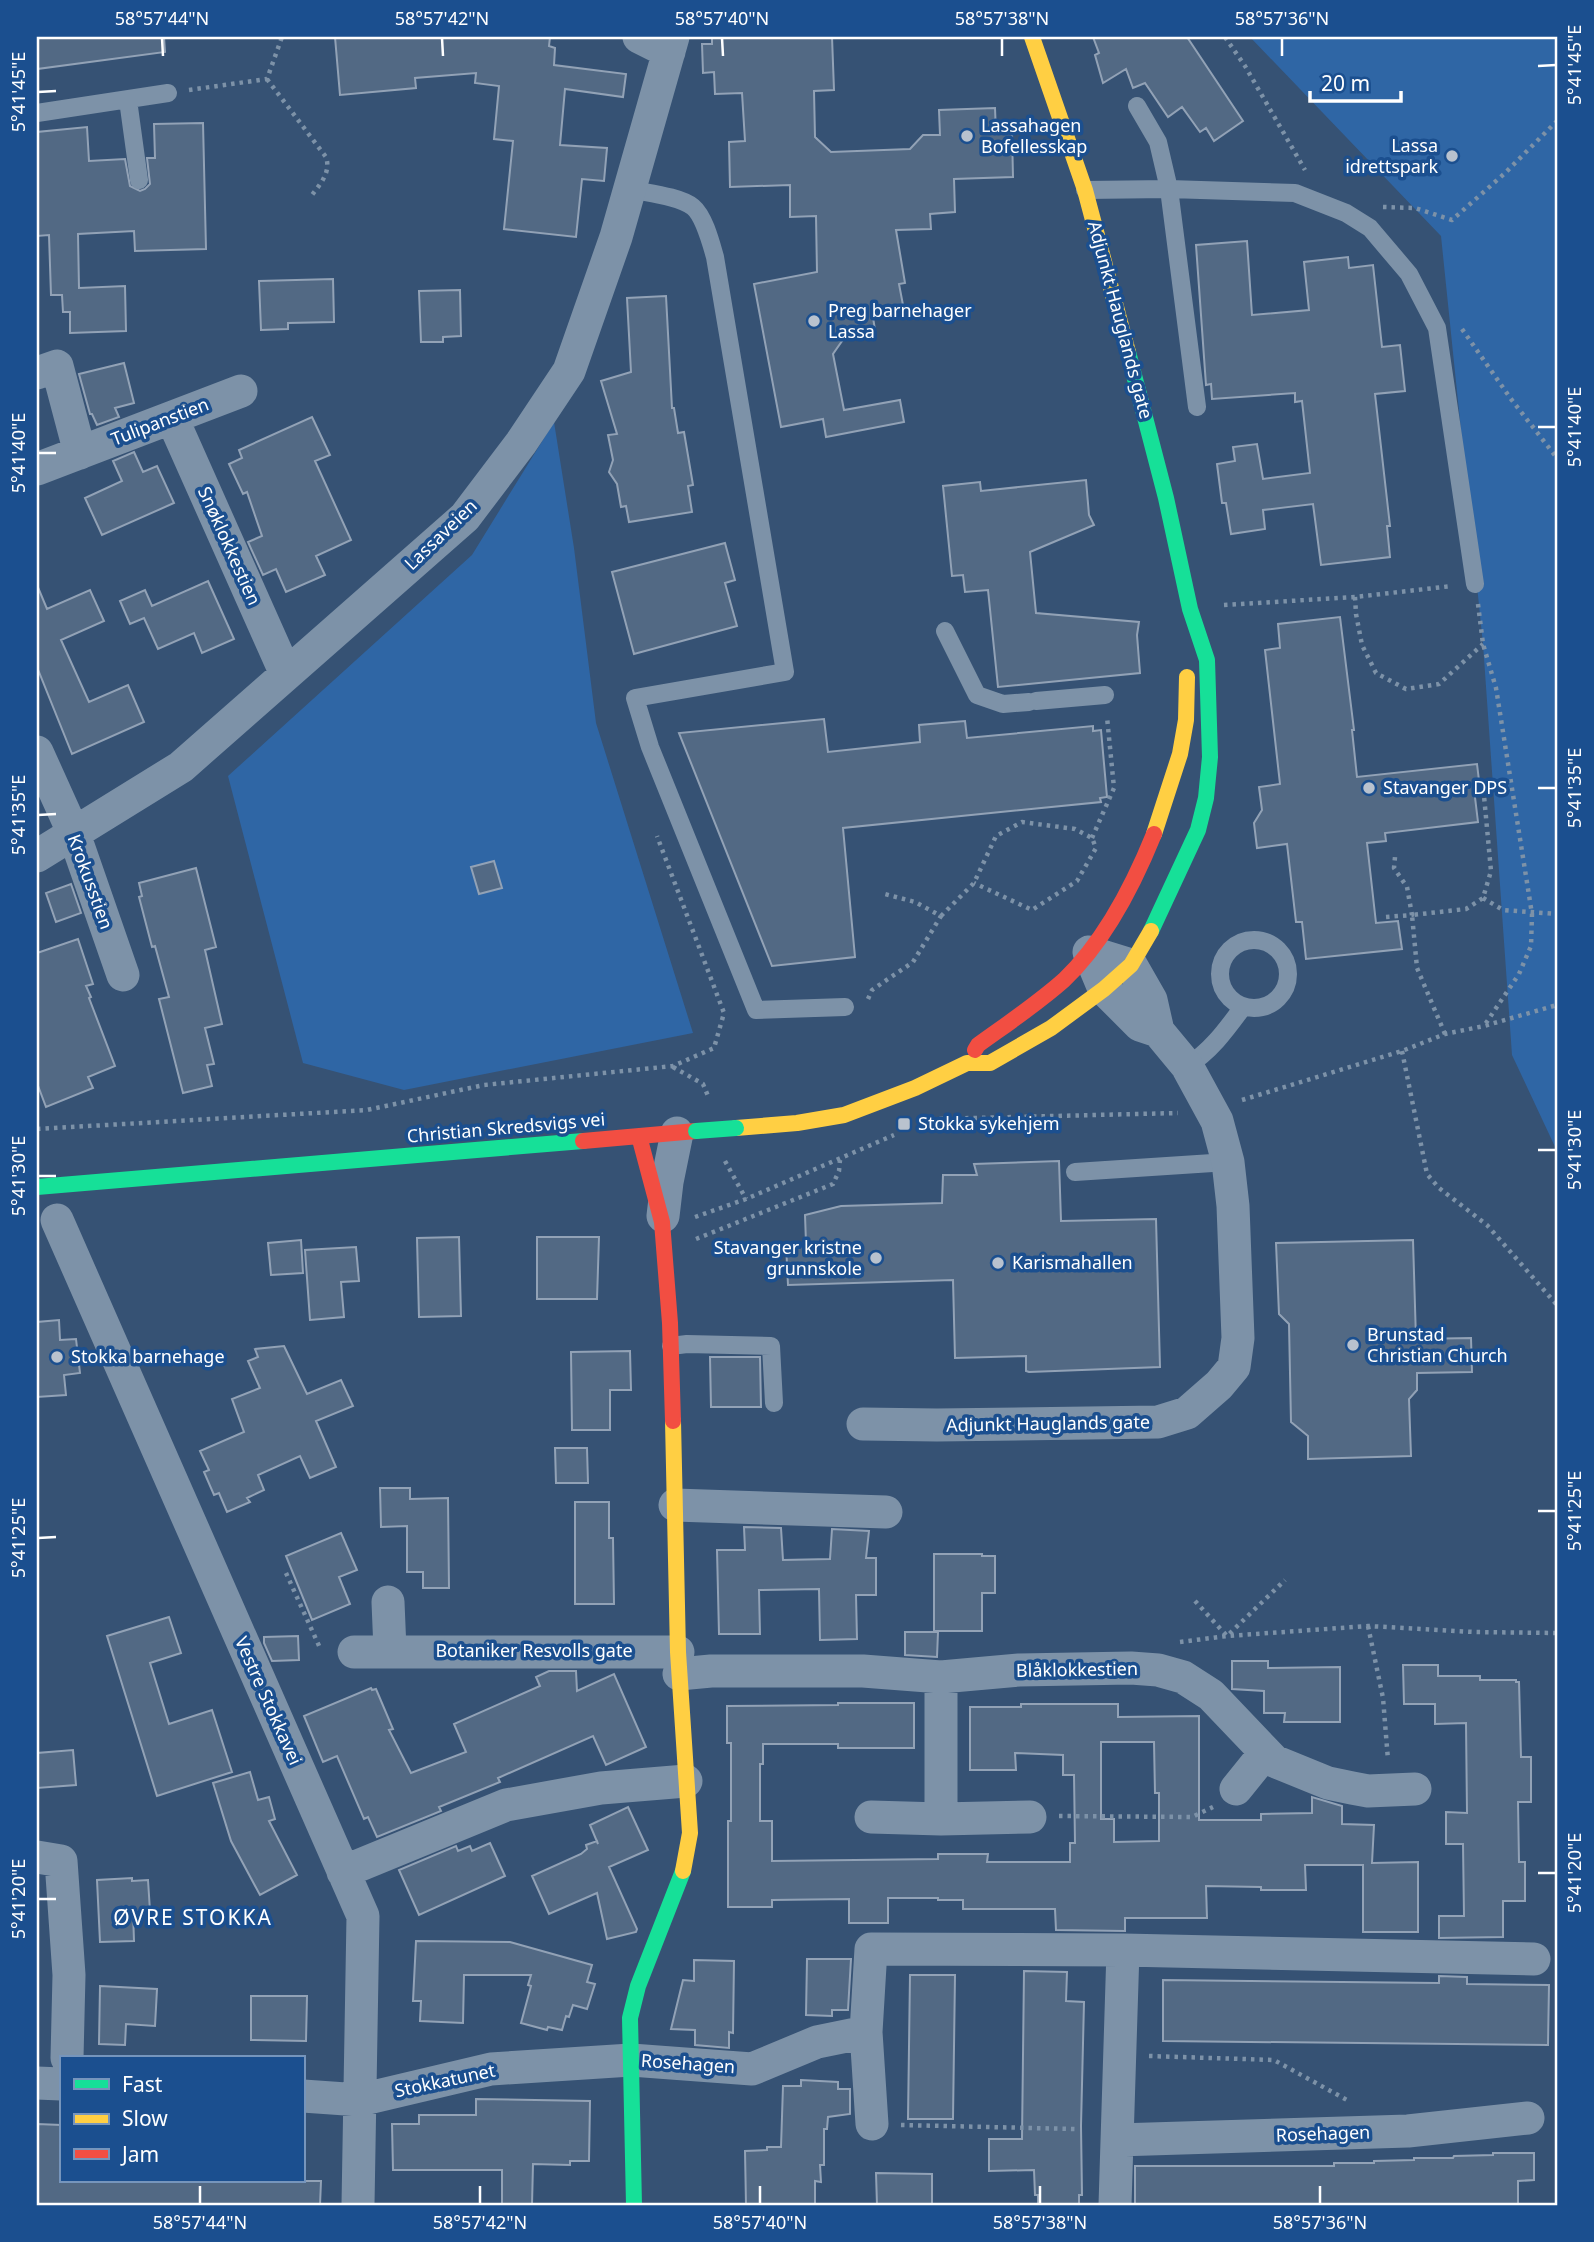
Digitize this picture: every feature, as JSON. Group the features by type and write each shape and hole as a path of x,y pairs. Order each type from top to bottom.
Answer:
{"main road":[{"name":"Adjunkt Hauglands gate","path":"1032,37 1085,190 1166,498 1190,609 1207,660 1211,735 1206,798 1198,830 1159,918 1131,965 1104,989"},
{"name":"Adjunkt Hauglands gate","path":"1089,952 1137,871 1158,824 1175,768 1185,726 1190,609"},
{"name":"Christian Skredsvigs vei","path":"967,1063 978,1045 1053,989 1089,952"},
{"name":"Christian Skredsvigs vei","path":"37,1187 797,1123 844,1115 915,1088 967,1063 990,1063 1051,1028 1104,989"},
{"path":"634,2205 630,2018 638,1986 685,1866 690,1833 679,1663 671,1346 678,1220 639,1136"}],"street":[{"path":"639,37 671,45"},
{"name":"Lassaveien","path":"37,856 181,767 465,517 521,443 569,371 616,237 671,45"},
{"path":"37,373 57,366 80,453"},
{"name":"Tulipanstien","path":"37,470 241,391"},
{"name":"Snøklokkestien","path":"172,418 286,674"},
{"name":"Krokusstien","path":"37,752 74,834 123,975"},
{"path":"1089,952 1131,965"},
{"name":"Adjunkt Hauglands gate","path":"1089,952 1104,989 1140,1025 1158,1031"},
{"name":"Adjunkt Hauglands gate","path":"863,1424 1158,1422 1187,1413 1219,1385 1234,1367 1238,1338 1233,1206 1228,1162 1217,1121 1187,1066 1158,1031 1151,1000 1131,965"},
{"path":"678,1220 667,1182 687,1132"},
{"name":"Vestre Stokkavei","path":"57,1220 363,1916 358,2205"},
{"path":"675,1505 886,1512"},
{"path":"388,1602 390,1650"},
{"name":"Botaniker Resvolls gate","path":"354,1652 390,1650 679,1663"},
{"name":"Blåklokkestien","path":"679,1663 711,1671 863,1671 941,1677 1019,1670 1158,1670 1183,1677 1211,1695 1274,1761 1328,1783 1368,1791 1399,1790"},
{"path":"941,1677 941,1819"},
{"path":"1236,1789 1265,1754"},
{"path":"343,1872 506,1805 601,1788 686,1781"},
{"path":"871,1817 1030,1817"},
{"path":"37,1857 61,1861 69,1975 67,2056"},
{"path":"872,2124 866,2032 871,1949 1124,1950 1534,1958"},
{"path":"1115,2205 1124,1950"},
{"name":"Rosehagen","path":"631,2060 752,2069 817,2042 866,2032"},
{"name":"Stokkatunet","path":"304,2096 360,2100 491,2069 631,2060"},
{"path":"37,2083 60,2084"},
{"name":"Rosehagen","path":"1117,2140 1408,2131 1528,2118"}],"lane":[{"path":"37,113 167,93"},
{"path":"128,100 139,180"},
{"path":"1137,106 1158,142 1169,189 1197,407"},
{"path":"629,189 672,198 693,207 711,244 785,672 635,698 649,747 756,1010 845,1007"},
{"path":"1085,190 1169,189 1295,193 1346,213 1370,228 1409,274 1437,328 1475,584"},
{"path":"945,631 977,695 1003,704 1105,695"},
{"path":"1187,1066 1201,1057 1220,1038 1242,1007"},
{"path":"1075,1172 1228,1162"},
{"path":"671,1346 771,1346 774,1403"}],"path":[{"path":"267,79 282,37"},
{"path":"1225,37 1245,66 1309,178"},
{"path":"167,93 267,79"},
{"path":"267,79 326,157 328,168 312,195"},
{"path":"1378,207 1415,208 1452,220 1504,174 1557,121"},
{"path":"1458,323 1511,399 1557,458"},
{"path":"1222,605 1355,597 1475,584 1483,643 1496,688 1532,914 1531,946 1519,974 1484,1026"},
{"path":"1355,597 1362,645 1376,673 1406,689 1439,684 1483,643"},
{"path":"974,883 1032,910 1077,881 1096,848 1093,838 1114,788 1105,695"},
{"path":"1386,917 1466,909 1483,898 1491,871 1483,785"},
{"path":"845,1007 866,1003 872,990 913,962 941,916 974,883 996,836 1022,822 1075,829 1093,838"},
{"path":"37,1129 367,1110 484,1086 673,1066 714,1048 724,1013 656,833"},
{"path":"1395,857 1394,868 1407,887 1417,968 1445,1034"},
{"path":"881,894 915,902 941,916"},
{"path":"1483,898 1503,910 1557,914"},
{"path":"1240,1101 1402,1051 1445,1034 1557,1006"},
{"path":"1402,1051 1427,1174 1439,1188 1495,1233 1557,1305"},
{"path":"930,1119 1144,1112 1179,1113 1189,1118"},
{"path":"678,1220 840,1160 896,1135"},
{"path":"693,1240 833,1184 839,1171 840,1160"},
{"path":"286,1573 320,1648"},
{"path":"1227,1636 1285,1580"},
{"path":"1195,1601 1227,1636"},
{"path":"1368,1626 1383,1698 1388,1762 1399,1790"},
{"path":"1158,1670 1171,1644 1227,1636 1368,1626 1557,1633"},
{"path":"1030,1817 1192,1817 1213,1807 1236,1789"},
{"path":"1120,2055 1274,2060 1348,2101"},
{"path":"872,2124 1075,2129"}],"shaded area":[{"path":"1250,37 1557,37 1557,1151 1512,1055 1483,644 1441,236"},
{"path":"554,422 574,548 596,723 693,1033 404,1090 303,1063 228,776 472,555"}],"building":[{"path":"37,37 164,37 165,52 37,69"},
{"path":"335,37 550,37 549,46 555,48 554,65 626,74 623,97 565,89 560,145 607,148 604,181 582,179 576,237 504,229 513,141 494,139 499,86 475,83 476,73 415,78 416,88 340,95"},
{"path":"712,37 832,37 834,90 814,91 815,137 831,152 910,149 923,135 940,135 939,110 995,108 996,133 1012,133 1013,177 954,179 955,212 930,214 931,229 896,230 905,283 899,284 903,305 872,311 875,330 847,334 833,354 844,410 900,400 904,422 826,437 823,419 781,427 754,284 817,272 816,216 790,217 790,185 730,187 729,142 745,141 742,93 715,94 714,72 703,73 702,44 712,44"},
{"path":"1093,37 1187,37 1243,121 1214,141 1206,128 1200,132 1182,107 1168,117 1145,83 1133,88 1126,69 1103,83 1095,55 1099,53"},
{"path":"203,123 206,249 135,251 134,231 78,234 79,288 125,286 126,331 70,333 70,312 63,312 62,295 51,295 49,235 37,236 37,132 87,127 89,161 125,159 130,186 140,191 150,184 147,158 155,158 154,124"},
{"path":"1247,241 1252,315 1309,310 1304,262 1348,257 1349,268 1373,265 1382,347 1400,345 1405,391 1375,394 1390,526 1387,526 1390,557 1321,565 1313,504 1263,510 1265,529 1231,534 1226,503 1222,503 1217,464 1235,461 1233,447 1257,444 1263,479 1310,473 1302,401 1295,402 1295,393 1212,399 1211,384 1206,385 1196,245"},
{"path":"333,279 334,322 288,323 288,329 261,330 259,281"},
{"path":"460,290 461,336 443,337 443,342 421,342 419,291"},
{"path":"666,296 672,408 678,433 684,432 693,485 688,486 692,512 629,522 626,506 621,507 617,484 609,472 613,460 608,435 617,434 601,381 631,372 627,298"},
{"path":"124,363 134,403 115,408 119,417 97,425 90,414 79,374"},
{"path":"312,417 330,455 315,461 351,540 316,556 325,575 286,592 276,569 263,575 248,542 262,536 247,492 243,494 229,464 242,458 239,450"},
{"path":"134,452 143,472 157,466 174,503 102,535 85,498 122,481 113,461"},
{"path":"1086,480 1089,515 1094,525 1030,552 1036,613 1139,622 1137,635 1140,673 998,687 988,590 965,592 963,575 952,576 943,486 980,482 981,491"},
{"path":"725,543 735,580 725,583 737,626 634,654 612,572"},
{"path":"208,581 234,639 202,653 194,633 158,649 144,618 130,624 120,601 145,590 152,606"},
{"path":"37,585 47,609 90,590 104,621 61,640 89,702 128,685 144,722 72,754 37,667"},
{"name":"Stavanger DPS","path":"1340,617 1357,777 1477,764 1480,789 1474,789 1478,822 1385,833 1386,841 1367,843 1376,923 1398,921 1402,949 1306,959 1302,922 1296,922 1287,844 1257,848 1254,823 1262,810 1259,787 1280,784 1265,650 1280,648 1278,624"},
{"path":"824,719 828,752 920,742 919,725 965,721 967,738 1093,726 1093,731 1101,730 1107,797 1100,798 1101,802 843,828 855,957 772,966 679,733"},
{"path":"494,861 502,888 479,894 471,867"},
{"path":"196,868 216,947 205,950 222,1024 205,1028 214,1064 207,1065 212,1086 183,1093 159,999 169,997 155,946 152,947 139,897 142,896 139,883"},
{"path":"71,884 81,913 56,922 46,893"},
{"path":"78,939 93,984 86,986 91,997 89,998 115,1066 88,1077 93,1088 46,1107 37,1083 37,953"},
{"path":"1059,1161 1061,1221 1156,1219 1160,1367 1029,1372 1026,1371 1026,1356 955,1358 953,1280 788,1285 786,1244 806,1243 805,1215 841,1206 942,1203 943,1175 977,1175 974,1164"},
{"path":"459,1237 461,1316 419,1317 417,1238"},
{"path":"537,1237 599,1237 597,1299 537,1299"},
{"path":"301,1240 303,1273 271,1275 268,1243"},
{"name":"Brunstad Christian Church","path":"1413,1240 1416,1339 1471,1338 1472,1372 1417,1373 1417,1390 1409,1399 1411,1456 1308,1459 1308,1436 1291,1422 1289,1324 1279,1314 1276,1243"},
{"path":"356,1247 359,1281 341,1282 344,1317 310,1320 305,1250"},
{"name":"Stokka barnehage","path":"59,1320 60,1340 76,1339 80,1373 64,1375 66,1395 37,1397 37,1322"},
{"path":"284,1346 307,1394 341,1380 353,1406 316,1421 336,1467 310,1478 300,1456 258,1475 264,1490 247,1498 250,1502 227,1512 219,1493 214,1495 204,1472 209,1470 200,1451 244,1432 232,1399 260,1388 248,1361 258,1357 255,1349"},
{"path":"630,1351 631,1390 610,1390 610,1430 572,1430 571,1352"},
{"path":"710,1357 760,1357 761,1407 711,1407"},
{"path":"555,1448 587,1448 588,1483 556,1483"},
{"path":"380,1488 410,1488 410,1499 448,1498 449,1588 423,1588 423,1572 407,1572 407,1526 381,1527"},
{"path":"575,1502 609,1502 609,1538 613,1538 614,1604 575,1604"},
{"path":"744,1527 781,1528 783,1560 830,1559 832,1529 869,1531 866,1558 876,1558 876,1595 856,1595 857,1639 820,1640 819,1589 759,1590 760,1634 719,1634 717,1550 745,1550"},
{"path":"341,1533 357,1570 339,1577 350,1604 312,1620 286,1556"},
{"path":"934,1554 995,1556 995,1593 982,1593 982,1631 934,1631"},
{"path":"169,1617 181,1653 150,1663 169,1724 212,1710 232,1772 157,1796 107,1636"},
{"path":"905,1632 938,1632 937,1657 905,1655"},
{"path":"298,1636 299,1660 272,1661 264,1637"},
{"path":"1232,1661 1268,1661 1268,1668 1340,1667 1340,1722 1284,1722 1285,1713 1264,1713 1264,1691 1232,1689"},
{"path":"1403,1665 1438,1665 1438,1676 1480,1676 1480,1680 1519,1682 1521,1757 1531,1757 1531,1802 1518,1802 1519,1862 1525,1862 1525,1901 1503,1901 1503,1937 1439,1938 1439,1916 1464,1916 1463,1844 1446,1844 1446,1812 1467,1813 1466,1723 1435,1724 1435,1704 1404,1704"},
{"path":"549,1671 576,1671 577,1691 614,1674 646,1747 606,1765 593,1736 498,1778 500,1782 439,1807 441,1811 377,1837 368,1817 364,1819 337,1756 323,1762 304,1716 371,1688 376,1689 393,1729 389,1730 411,1773 466,1752 454,1724 540,1686 536,1677"},
{"path":"914,1703 914,1748 763,1744 763,1764 760,1764 760,1821 772,1821 772,1861 938,1859 938,1854 988,1854 987,1862 1070,1862 1070,1843 1075,1843 1074,1775 1063,1775 1063,1755 1015,1753 1016,1770 970,1770 970,1707 1118,1704 1118,1717 1199,1716 1199,1820 1261,1820 1261,1814 1312,1813 1312,1797 1342,1806 1342,1824 1374,1825 1372,1863 1418,1862 1418,1932 1363,1932 1363,1865 1305,1865 1306,1890 1206,1886 1207,1918 1125,1918 1125,1931 1056,1930 1055,1909 963,1909 963,1900 938,1898 888,1898 888,1923 849,1923 849,1899 772,1900 772,1907 728,1907 731,1743 727,1743 727,1706","holes":["1101,1742 1154,1742 1155,1793 1159,1793 1159,1841 1114,1842 1114,1819 1101,1819"]},
{"path":"73,1750 76,1785 37,1788 37,1753"},
{"path":"250,1772 258,1800 269,1797 275,1819 269,1821 297,1875 260,1895 231,1841 213,1783"},
{"path":"628,1807 648,1850 609,1867 636,1932 607,1939 597,1893 549,1914 532,1876 581,1854 587,1849 586,1845 597,1841 590,1825"},
{"path":"490,1843 505,1876 419,1915 399,1870 456,1846 458,1851 470,1846 472,1851"},
{"path":"132,1878 132,1881 148,1880 150,1911 133,1912 134,1941 100,1942 97,1880"},
{"path":"416,1941 510,1942 592,1965 587,1982 595,1984 587,2009 573,2005 562,2030 548,2027 547,2030 521,2023 531,1986 528,1985 531,1975 464,1975 463,2023 420,2021 421,2001 413,2001"},
{"path":"807,1959 851,1959 848,2010 832,2010 832,2016 806,2015"},
{"path":"694,1960 734,1961 733,2033 729,2032 729,2048 695,2045 695,2030 671,2029 683,1980 694,1981"},
{"path":"1024,1971 1067,1972 1066,2001 1084,2002 1082,2195 1079,2195 1079,2205 1038,2205 1034,2170 989,2171 989,2139 1022,2139"},
{"path":"910,1975 955,1975 953,2119 908,2119"},
{"path":"1439,1976 1467,1977 1467,1984 1549,1985 1548,2045 1163,2041 1163,1980 1439,1983"},
{"path":"100,1986 157,1989 155,2026 126,2024 125,2045 99,2044"},
{"path":"251,1996 307,1996 306,2041 251,2040"},
{"path":"801,2080 838,2082 838,2089 850,2089 850,2114 828,2117 827,2129 824,2129 824,2165 820,2165 821,2182 815,2181 815,2205 746,2205 745,2151 781,2147 783,2086 801,2086"},
{"path":"476,2099 590,2101 589,2161 570,2161 570,2165 533,2164 532,2205 502,2205 502,2170 393,2170 392,2124 419,2124 419,2115 476,2115"},
{"path":"37,2124 60,2125 60,2182 321,2181 320,2205 37,2205"},
{"path":"1493,2153 1534,2153 1534,2180 1518,2181 1518,2205 1135,2205 1135,2166 1334,2166 1334,2163 1374,2163"},
{"path":"876,2173 932,2174 932,2205 877,2205"}],"traffic: fast":[{"path":"1128,352 1166,498 1190,609 1207,660 1210,757 1206,798 1198,830 1151,931"},
{"path":"696,1131 736,1128"},
{"path":"37,1187 583,1141"},
{"path":"634,2205 630,2018 638,1986 683,1871"}],"traffic: slow":[{"path":"1032,37 1085,190 1128,352"},
{"path":"1154,834 1180,754 1186,720 1187,677"},
{"path":"736,1128 797,1123 844,1115 915,1088 967,1063 990,1063 1051,1028 1104,989 1131,965 1151,931"},
{"path":"673,1421 678,1652 690,1833 683,1871"}],"traffic: jam":[{"path":"975,1050 978,1045 1054,989 1079,965 1116,912 1154,834"},
{"path":"583,1141 696,1131"},
{"path":"639,1136 662,1222 670,1323 673,1421"}],"place":[{"name":"Lassahagen Bofellesskap","path":"967,136"},
{"name":"Lassa idrettspark","path":"1452,156"},
{"name":"Preg barnehager Lassa","path":"814,321"},
{"name":"Stavanger DPS","path":"1369,788"},
{"name":"Stokka sykehjem","path":"904,1124"},
{"name":"Stavanger kristne grunnskole","path":"876,1258"},
{"name":"Karismahallen","path":"998,1263"},
{"name":"Brunstad Christian Church","path":"1353,1345"},
{"name":"Stokka barnehage","path":"57,1357"}],"district":[{"name":"ØVRE STOKKA","path":"193,1918"}]}
